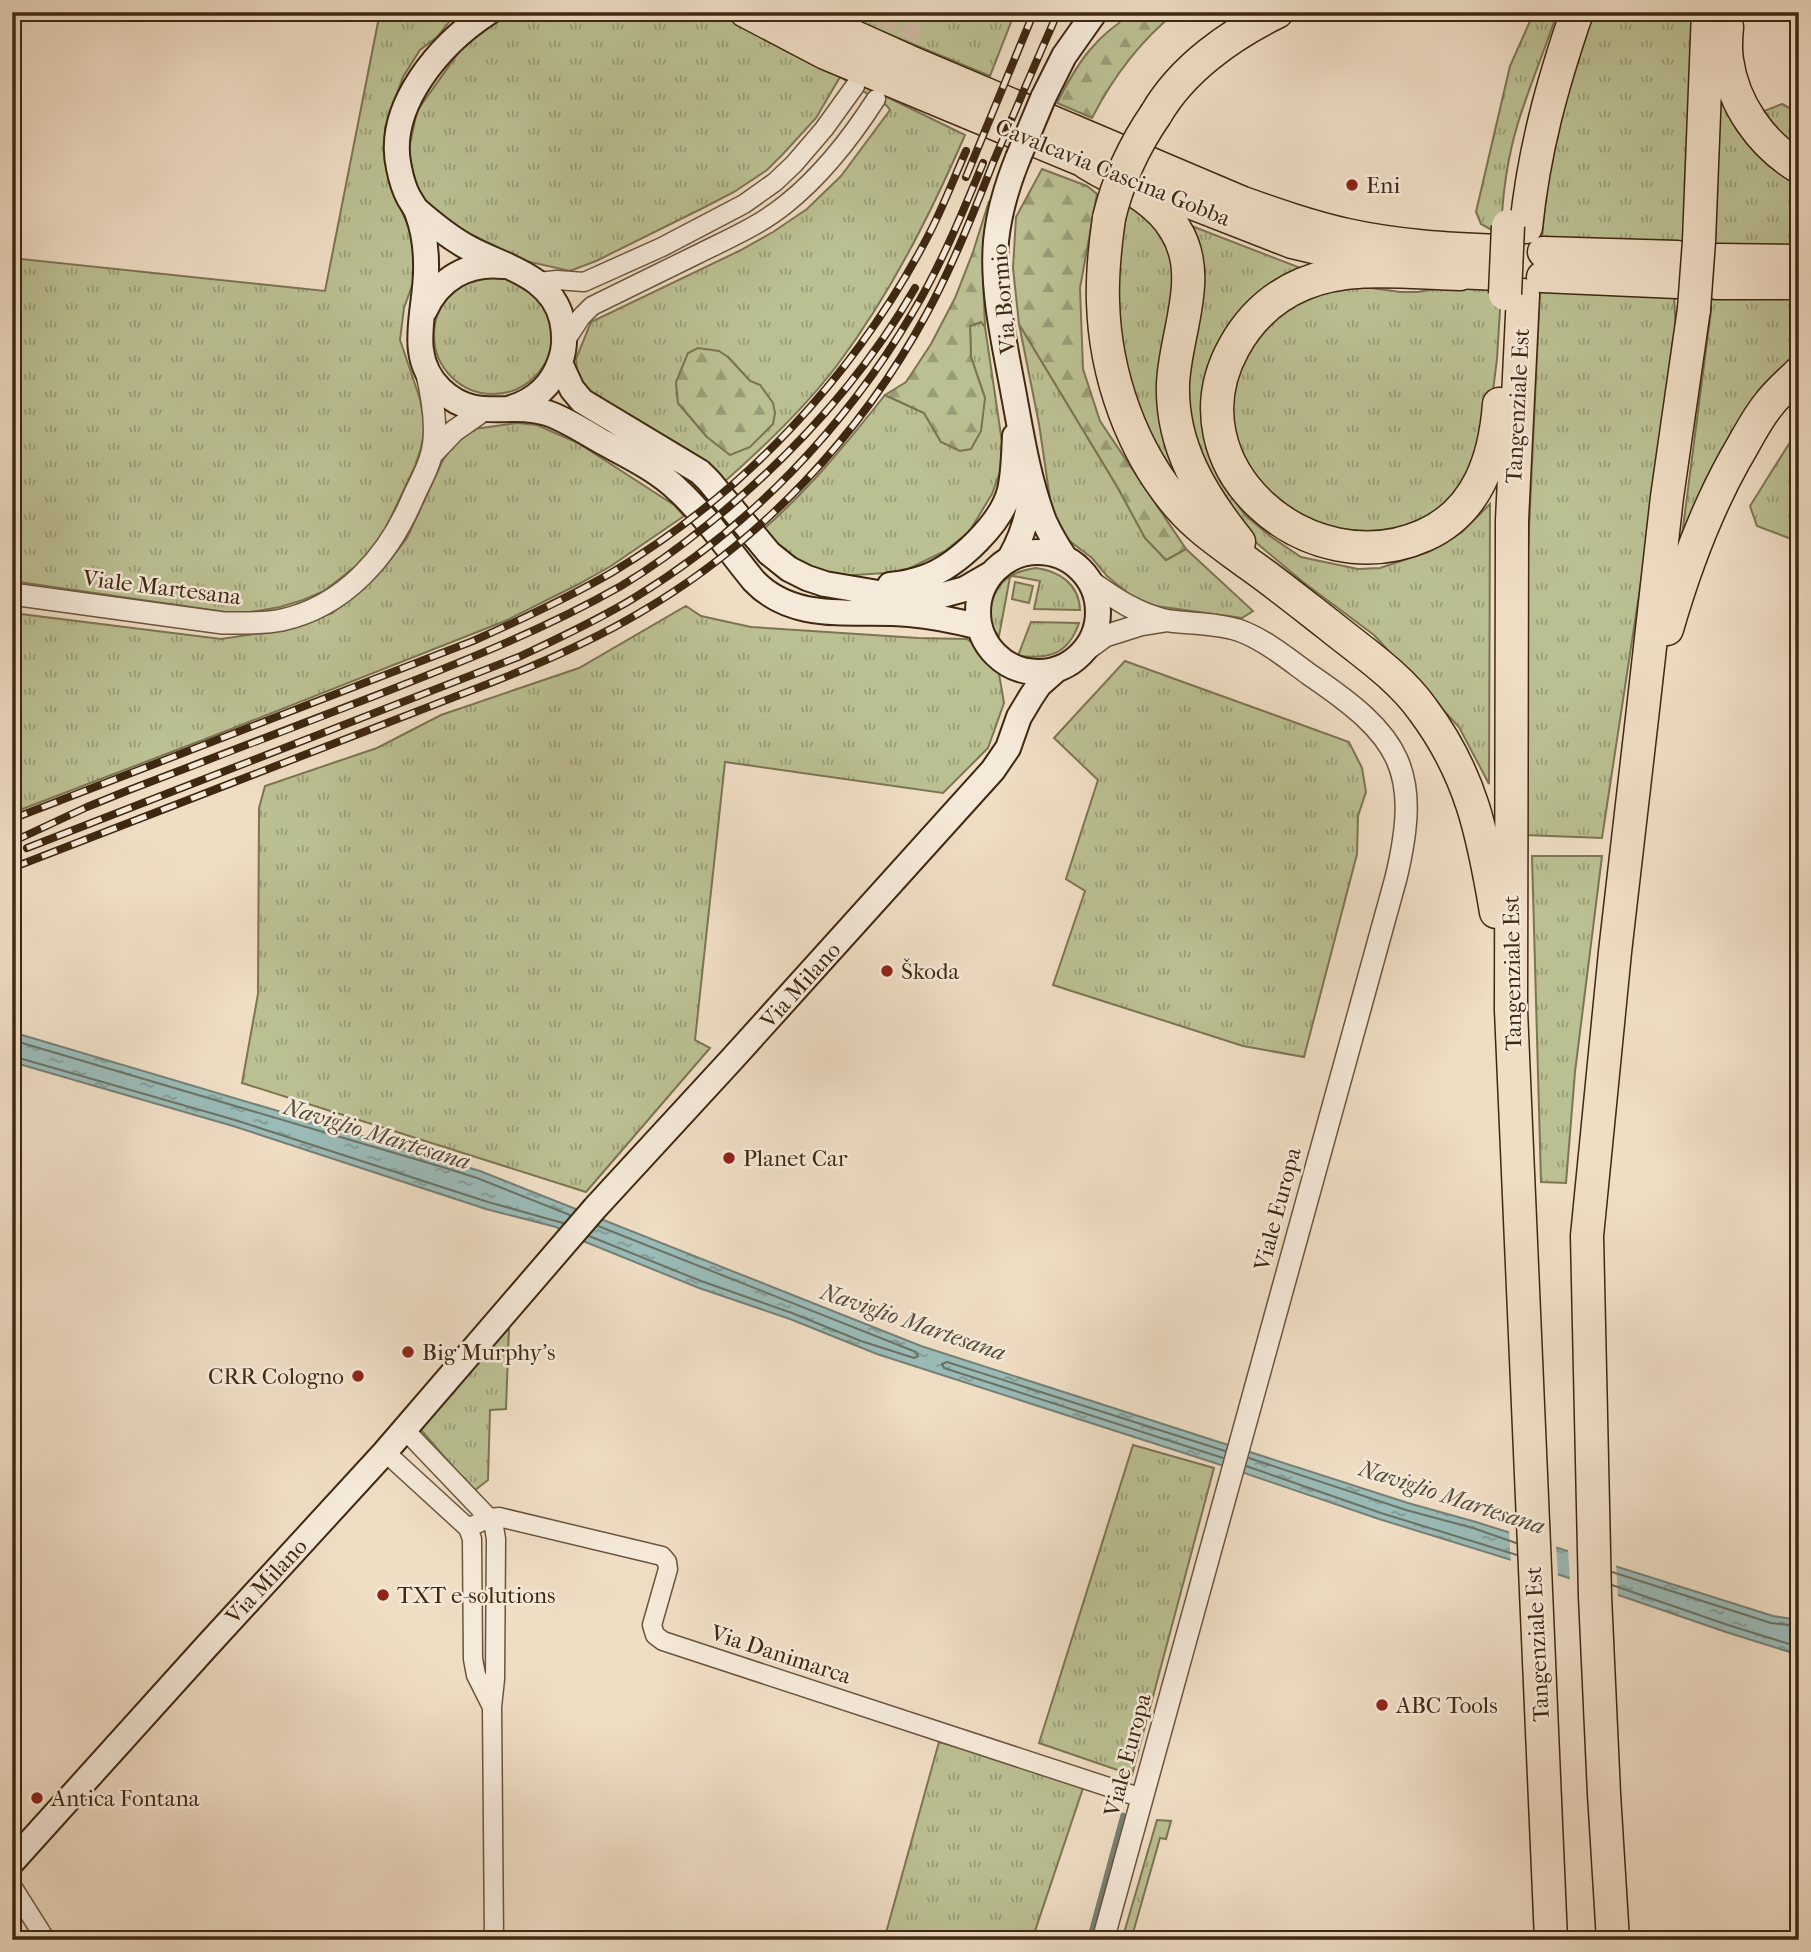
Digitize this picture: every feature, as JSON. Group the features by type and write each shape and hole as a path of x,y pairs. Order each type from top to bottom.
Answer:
{"highway":[{"name":"Cavalcavia Cascina Gobba","path":"745,12 825,54 1087,163 1292,243 1382,265 1460,274 1518,262"},
{"name":"Cavalcavia Cascina Gobba","path":"802,12 1243,202 1348,234 1518,262"},
{"path":"1277,12 1240,32 1201,62 1156,114 1127,164 1109,218 1103,272 1104,322 1110,365 1137,441 1153,470 1180,508 1201,528 1282,588 1402,687 1422,708 1445,743 1464,782 1481,830 1511,1010"},
{"path":"1614,1940 1595,1596 1587,1236 1615,952 1667,497 1697,272 1708,12"},
{"path":"1727,12 1727,60 1740,101 1759,133 1799,167"},
{"name":"Tangenziale Est","path":"1551,1940 1511,1010 1512,520 1518,262 1535,159 1548,102 1576,14"},
{"path":"1087,163 1153,203 1163,212 1180,237 1189,274 1173,384 1179,437 1192,474 1218,517 1282,588"},
{"path":"1697,272 1799,260"},
{"path":"1460,274 1366,272 1335,275 1303,284 1288,292 1262,309 1250,321 1234,346 1224,370 1219,398 1219,420 1230,464 1248,491 1266,510 1287,525 1317,539 1359,548 1395,545 1417,538 1456,515 1477,489 1494,443 1518,262 1697,272 1799,284"},
{"path":"1642,718 1681,581 1724,478 1769,403 1799,373"}],"main road":[{"name":"Via Bormio","path":"1065,558 1043,519 1032,480 1000,313 996,252 1002,204 1018,158 1064,56 1095,12"},
{"path":"478,16 419,80 400,118 397,138 398,166 406,192 416,210 424,241 427,284 419,344 425,368 435,384 449,397 466,406 495,410 527,409 552,415 660,475 685,496 759,587 783,602 825,612 909,614 979,626"},
{"path":"416,210 466,246 523,272 538,282 550,295 560,313 564,328 562,353 552,377 540,392 527,401 495,410"},
{"path":"422,314 436,290 457,274 483,265 510,268"},
{"path":"562,353 572,389 588,406 700,472 777,561 789,569 807,578 884,594 939,596 965,589 991,574 1010,558 1037,552 1052,553 1082,570 1097,596 1096,631 1086,650 1072,662 1056,670 1031,672 1021,670 1001,659 988,645 979,626 980,596 991,574"},
{"path":"840,586 874,587 927,577 948,565 987,530 999,514 1010,491 1017,408"},
{"name":"Via Bormio","path":"1010,558 1028,519 1032,480"},
{"name":"Via Milano","path":"1001,659 1013,677 1017,689 1019,717"},
{"name":"Via Milano","path":"12,1862 385,1452 595,1208 993,771 1008,748 1019,717 1039,685 1056,670"}],"street":[{"path":"538,282 584,282 669,244 744,204 775,182 794,164 824,130 855,86"},
{"path":"562,353 581,317 592,306 742,233 784,205 830,161 876,99"},
{"name":"Viale Martesana","path":"12,594 223,623 256,623 284,619 313,609 338,596 379,558 397,533 432,454 432,394 425,368"},
{"name":"Viale Martesana","path":"432,454 454,431 495,410"},
{"name":"Viale Europa","path":"1090,580 1124,603 1168,620 1207,624 1246,633 1342,696 1386,738 1396,755 1406,789 1403,846 1395,878 1103,1940"},
{"name":"Viale Europa","path":"1086,650 1105,636 1168,620"},
{"path":"404,1429 489,1518 494,1527 494,1940"},
{"path":"385,1452 468,1528 472,1539 473,1659 476,1675 492,1707"},
{"name":"Via Danimarca","path":"489,1518 499,1517 662,1556 668,1569 652,1625 655,1635 663,1641 1142,1798"},
{"path":"468,1528 489,1518"},
{"path":"12,1886 46,1940"}],"green space":[{"path":"380,12 457,12 437,37 420,50 403,77 385,128 389,182 413,237 418,269 404,308 400,340 420,399 425,427 415,466 383,534 356,566 324,591 280,607 239,614 12,581 12,258 325,291"},
{"path":"513,12 725,12 807,58 965,135 908,253 857,337 798,411 723,483 606,407 583,386 576,359 591,322 739,251 807,209 841,176 890,110 840,77 816,118 783,154 767,170 734,192 596,261 570,271 499,255 464,239 416,192 408,153 417,111 464,45","holes":["728,357 750,381 760,385 707,437 678,403 676,382"]},
{"path":"835,12 1015,12 990,76"},
{"path":"1135,12 1176,12 1128,60 1092,118 1057,103 1088,52 1108,31"},
{"path":"1693,12 1684,239 1674,245 1542,238 1550,145 1591,14"},
{"path":"1556,16 1514,137 1506,178 1501,235 1481,224 1476,212 1510,66 1531,19"},
{"path":"1720,80 1799,182 1799,252 1712,252"},
{"path":"1782,104 1799,113 1799,152 1759,113"},
{"path":"1042,169 1087,186 1097,194 1080,288 1083,369 1100,421 1186,549 1166,560 1145,538 1118,488 1019,324 1013,268 1016,217"},
{"path":"989,201 983,277 985,327 981,322 970,326 971,357 985,398 981,431 971,449 960,451 941,442 924,413 885,395 906,382 931,344 955,298"},
{"path":"1126,205 1147,218 1160,233 1179,274 1190,496 1149,435 1127,369 1116,303 1119,222"},
{"path":"1189,225 1311,272 1211,388 1209,450 1220,481 1245,515 1301,557 1358,569 1380,568 1428,552 1462,532 1490,504 1489,784 1459,727 1374,635 1303,582 1228,519 1180,409"},
{"path":"493,276 516,280 535,293 548,312 552,335 548,358 535,377 516,390 493,394 470,390 451,377 438,358 434,335 438,312 451,293 470,280"},
{"path":"1364,287 1401,292 1441,288 1499,288 1501,294 1497,359 1488,430 1475,478 1424,528 1323,535 1241,469 1228,395 1265,321 1325,289"},
{"path":"1540,290 1674,294 1676,334 1663,437 1602,838 1525,835 1528,552"},
{"path":"1710,296 1799,297 1799,357 1792,363 1681,543 1711,311"},
{"path":"981,322 985,327 1002,442 1000,472 992,494 969,532 945,551 902,572 838,576 810,571 759,533 810,484 885,395 924,413 941,442 985,398 971,357 970,326"},
{"path":"1019,324 1118,488 1145,538 1166,560 1186,549 1253,611 1242,618 1156,606 1131,596 1107,576 1092,558 1063,536 1053,519 1039,424"},
{"path":"698,348 719,351 728,357 750,381 760,385 773,403 773,424 750,447 730,455 707,437 678,403 676,382 688,353"},
{"path":"517,423 537,425 578,443 674,505 684,516 611,566 505,621 12,813 12,613 221,639 287,629 332,613 383,569 407,538 443,460 462,436 474,429"},
{"path":"1799,428 1799,542 1757,526 1750,506"},
{"path":"1036,568 1052,572 1066,580 1076,593 1080,610 1034,609 1040,581 1013,576 1010,577 999,636 991,622 990,613 998,589 1003,582 1012,575"},
{"path":"1015,582 1033,586 1029,603 1012,599"},
{"path":"686,606 701,616 751,627 967,639 997,662 1004,703 988,748 943,793 725,762 695,1040 710,1048 586,1192 242,1083 258,994 259,808 265,786 377,748 441,715 579,668"},
{"path":"1031,622 1079,623 1069,642 1056,653 1039,657 1018,656"},
{"path":"1125,661 1349,742 1362,768 1366,792 1358,816 1357,854 1304,1057 1243,1046 1053,985 1085,891 1066,879 1098,780 1054,738"},
{"path":"1532,856 1602,856 1575,1072 1566,1183 1541,1182"},
{"path":"509,1328 506,1409 490,1410 488,1480 474,1491 421,1430 424,1420"},
{"path":"1133,1445 1214,1468 1132,1775 1039,1743"},
{"path":"939,1742 1032,1768 1083,1788 1032,1940 884,1940"},
{"path":"1157,1820 1171,1821 1166,1839 1160,1838 1131,1940 1122,1940"}],"water":[{"path":"12,1032 480,1171 921,1346 1408,1503 1773,1616 1799,1620 1799,1655 877,1354 790,1319 699,1288 583,1241 556,1227 486,1209 233,1126 12,1062"}],"pier":[{"path":"1509,1530 1556,1544 1558,1579 1511,1564"},
{"path":"1568,1548 1616,1562 1618,1598 1570,1583"}],"waterway":[{"path":"1089,1940 1123,1815"}],"tunnel":[{"path":"873,53 893,12"},
{"path":"896,63 921,12"}],"railway":[{"path":"966,177 1034,12"},
{"path":"12,868 550,658 641,612 727,553 767,519 839,443 901,358 954,258 1058,12"},
{"path":"12,819 473,641 577,592 660,542 706,507 750,468 792,427 830,383 866,337 898,288 932,227 966,151"},
{"path":"27,848 521,656 606,614 676,570 717,540 755,507 791,472 857,396 886,355 933,276 983,163"},
{"path":"12,842 129,790 478,655 565,616 621,586 707,525 795,445 872,355 915,288"}],"place":[{"name":"Eni","path":"1352,185"},
{"name":"Škoda","path":"887,971"},
{"name":"Planet Car","path":"729,1158"},
{"name":"Big Murphy's","path":"408,1352"},
{"name":"CRR Cologno","path":"358,1376"},
{"name":"TXT e-solutions","path":"383,1595"},
{"name":"ABC Tools","path":"1382,1705"},
{"name":"Antica Fontana","path":"37,1798"}],"water label":[{"name":"Naviglio Martesana","path":"377,1134"},
{"name":"Naviglio Martesana","path":"913,1322"},
{"name":"Naviglio Martesana","path":"1452,1497"}]}
